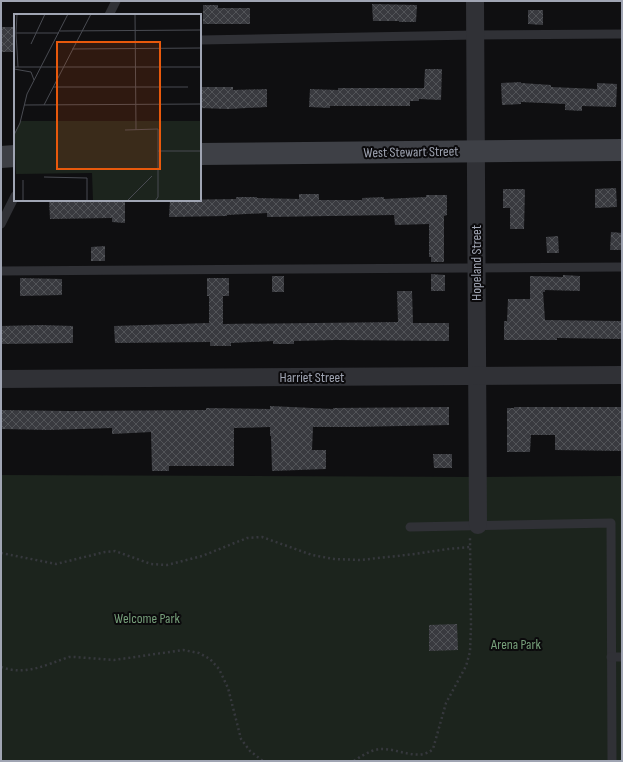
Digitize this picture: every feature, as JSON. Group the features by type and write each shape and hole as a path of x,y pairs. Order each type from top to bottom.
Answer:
{"main road":[{"name":"West Stewart Street","path":"201,154 622,150"},
{"path":"1,157 14,156"}],"street":[{"name":"Hopeland Street","path":"474,526 478,376 475,1"},
{"name":"Harriet Street","path":"1,379 622,375"}],"lane":[{"path":"110,14 116,1"},
{"path":"201,40 622,34"},
{"path":"1,224 14,198"},
{"path":"1,271 622,267"},
{"path":"410,527 611,523 612,761"},
{"path":"611,657 622,657"}],"path":[{"path":"354,761 379,749 390,750 414,757 421,757 430,753 433,749 446,703 466,666 470,652 470,547 474,526"},
{"path":"1,553 56,564 115,551 151,564 167,565 202,556 247,538 262,537 312,555 334,559 360,560 470,547"},
{"path":"1,667 11,671 20,671 32,670 69,657 114,660 183,650 199,653 210,659 219,669 228,688 241,739 250,751 263,761"}],"green space":[{"name":"Welcome Park","path":"1,475 479,477 622,476 622,761 1,761"}],"building":[{"path":"372,4 417,5 416,22 373,21"},
{"path":"203,5 218,5 218,8 250,8 250,24 203,24"},
{"path":"528,10 543,10 543,25 528,24"},
{"path":"1,27 14,27 14,52 1,52"},
{"path":"425,69 442,69 441,100 419,99 419,101 410,101 410,106 330,106 330,108 309,107 310,89 338,90 338,88 424,88"},
{"path":"521,82 551,85 551,87 597,89 597,83 617,84 616,107 582,106 582,111 565,110 565,104 521,102 521,104 502,105 501,83"},
{"path":"201,87 233,87 233,90 267,89 267,107 228,109 201,108"},
{"path":"616,188 617,207 595,208 595,189"},
{"path":"503,189 525,190 524,229 510,229 510,208 503,208"},
{"path":"299,194 319,194 319,200 362,200 362,198 384,197 384,199 426,197 426,195 447,195 447,215 444,216 444,262 431,262 431,257 429,257 429,224 395,225 394,215 267,217 267,213 227,216 169,217 170,201 236,199 236,197 299,199"},
{"path":"49,201 125,201 125,223 112,222 112,218 50,219"},
{"path":"611,232 622,233 622,250 610,250"},
{"path":"558,236 559,253 547,253 546,237"},
{"path":"105,246 105,261 91,261 91,247"},
{"path":"431,274 445,275 445,291 431,291"},
{"path":"563,275 580,276 580,291 545,290 545,292 543,292 545,320 622,321 622,339 557,338 557,340 504,340 504,321 507,321 508,299 530,299 530,276 563,277"},
{"path":"272,276 284,276 284,292 272,292"},
{"path":"20,278 62,279 62,295 20,296"},
{"path":"207,278 229,278 229,296 223,296 223,324 398,322 397,291 412,291 413,323 449,323 449,341 336,340 294,341 294,344 273,344 273,341 231,343 231,346 210,346 210,342 115,343 114,326 209,323"},
{"path":"1,326 73,326 73,343 1,344"},
{"path":"270,406 333,409 449,407 449,425 313,427 312,450 326,450 326,469 272,471 270,427 234,428 234,466 169,466 169,471 152,471 151,432 112,434 112,428 49,430 1,429 1,410 206,410 206,408 270,409"},
{"path":"622,407 622,451 555,450 555,435 531,435 530,452 507,452 507,408"},
{"path":"433,454 452,454 452,468 434,468"},
{"path":"457,624 458,650 429,651 429,625"}],"park label":[{"name":"Arena Park","path":"516,644"}]}
